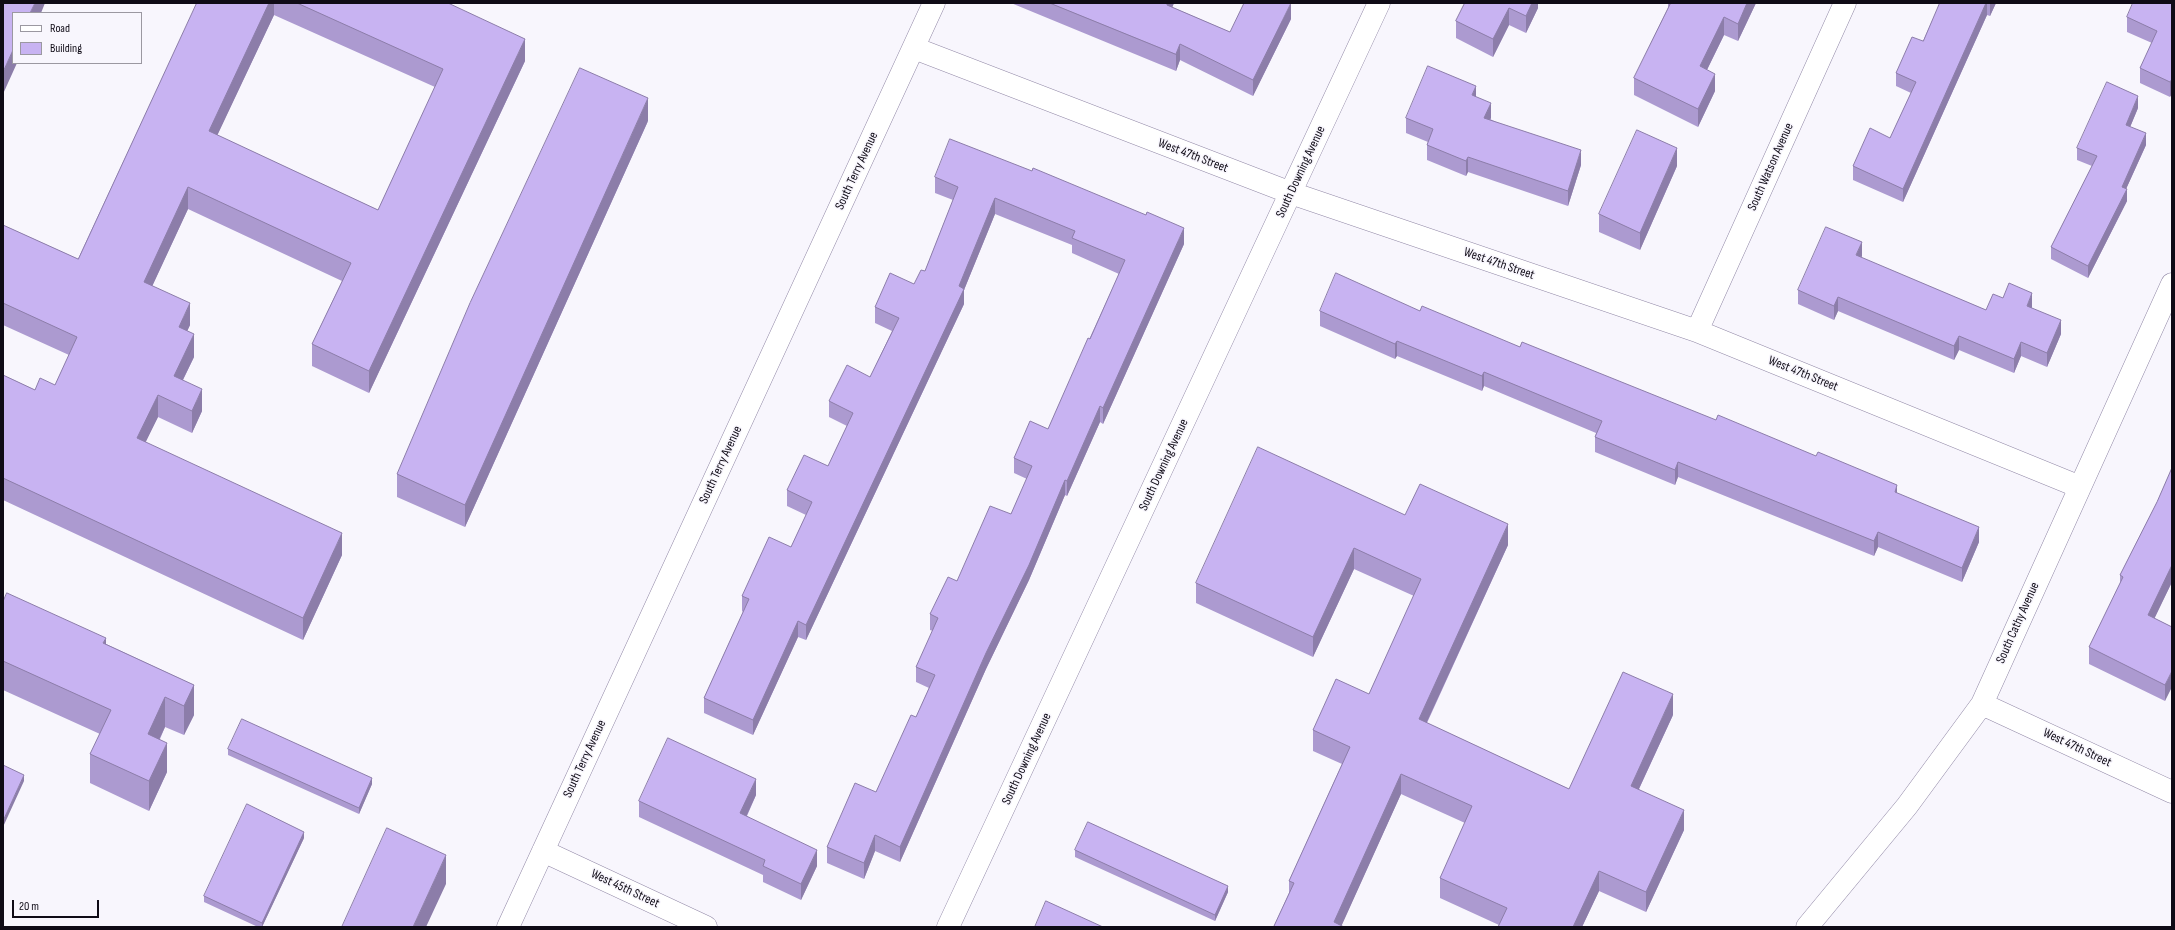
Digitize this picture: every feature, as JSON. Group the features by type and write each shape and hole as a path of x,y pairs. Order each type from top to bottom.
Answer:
{"street":[{"name":"South Terry Avenue","path":"508,927 934,3"},
{"name":"South Downing Avenue","path":"948,927 1379,3"},
{"name":"South Watson Avenue","path":"1697,331 1845,3"},
{"name":"West 47th Street","path":"914,48 1291,193 1697,331 2080,487"},
{"name":"South Cathy Avenue","path":"1807,927 1907,806 1982,704 2172,284"},
{"name":"West 47th Street","path":"1982,704 2172,792"},
{"name":"West 45th Street","path":"543,851 706,927"}],"building":[{"path":"3,3 35,3 30,12 12,12 12,52 3,72"},
{"path":"197,3 269,3 209,131 378,210 443,69 297,3 448,3 525,39 369,371 312,344 351,263 188,187 144,282 190,303 179,327 194,334 174,376 202,389 192,411 158,395 137,438 342,533 303,618 3,478 3,375 35,390 40,378 55,385 77,337 3,303 3,225 78,259"},
{"path":"1050,3 1167,3 1167,5 1230,32 1244,3 1291,3 1253,80 1180,44 1176,54"},
{"path":"1465,3 1532,3 1526,16 1509,8 1493,39 1456,21"},
{"path":"1671,3 1747,3 1738,24 1724,17 1700,66 1715,74 1698,109 1634,78"},
{"path":"1940,3 1986,3 1903,189 1853,166 1870,128 1890,138 1916,82 1896,73 1912,37 1923,41"},
{"path":"2133,3 2172,3 2172,79 2170,82 2140,68 2157,31 2127,17"},
{"path":"1428,66 1476,86 1472,95 1491,103 1484,118 1581,150 1568,191 1468,157 1466,161 1427,145 1433,129 1406,118"},
{"path":"580,68 648,98 465,505 397,474 470,303"},
{"path":"2107,82 2138,96 2126,125 2146,133 2122,187 2127,189 2088,266 2051,247 2097,156 2077,148"},
{"path":"1637,130 1677,148 1640,233 1599,214"},
{"path":"950,139 1032,171 1033,168 1146,215 1147,212 1184,228 1103,408 1100,406 1067,481 1065,480 1029,565 986,653 900,847 875,835 864,863 827,847 855,783 876,792 911,715 916,717 935,675 916,667 938,618 930,614 948,577 957,581 990,506 1011,514 1032,466 1014,458 1030,421 1048,429 1088,338 1090,339 1125,260 1072,238 1075,231 995,198 959,286 964,289 806,625 798,621 753,720 704,698 749,599 742,596 769,537 791,547 812,502 787,490 804,455 828,466 853,413 829,401 847,365 870,377 899,318 875,307 890,273 914,284 921,270 925,271 958,187 935,177"},
{"path":"1826,227 1862,242 1856,255 1986,310 1993,294 2003,298 2009,283 2032,293 2027,306 2061,320 2047,353 2021,342 2014,359 1959,336 1954,346 1838,297 1834,306 1798,290"},
{"path":"1336,273 1420,311 1422,306 1520,347 1522,342 1716,420 1718,415 1816,456 1818,452 1897,485 1895,492 1979,527 1962,568 1878,532 1874,541 1678,462 1675,470 1595,437 1602,421 1484,372 1482,376 1397,341 1395,344 1320,311"},
{"path":"1258,447 1405,515 1420,484 1508,524 1419,719 1569,789 1623,672 1673,694 1631,786 1684,810 1646,892 1599,871 1573,927 1498,927 1507,908 1440,878 1472,806 1401,774 1334,922 1344,927 1274,926 1294,883 1289,881 1350,747 1313,730 1336,679 1369,694 1421,579 1354,548 1313,637 1196,583"},
{"path":"2172,468 2172,565 2148,615 2172,627 2172,671 2165,685 2089,647 2123,577 2120,575 2157,502"},
{"path":"7,593 106,638 103,643 194,685 184,706 165,697 148,734 167,743 149,781 90,754 111,710 3,661 3,602"},
{"path":"242,719 372,778 359,808 228,749"},
{"path":"668,738 756,779 740,813 817,850 801,884 763,866 765,860 639,801"},
{"path":"3,765 24,775 3,821"},
{"path":"247,804 304,832 262,923 204,896"},
{"path":"1088,822 1228,886 1215,915 1075,850"},
{"path":"387,828 446,855 413,927 342,927"},
{"path":"1046,901 1103,927 1035,927"}]}
